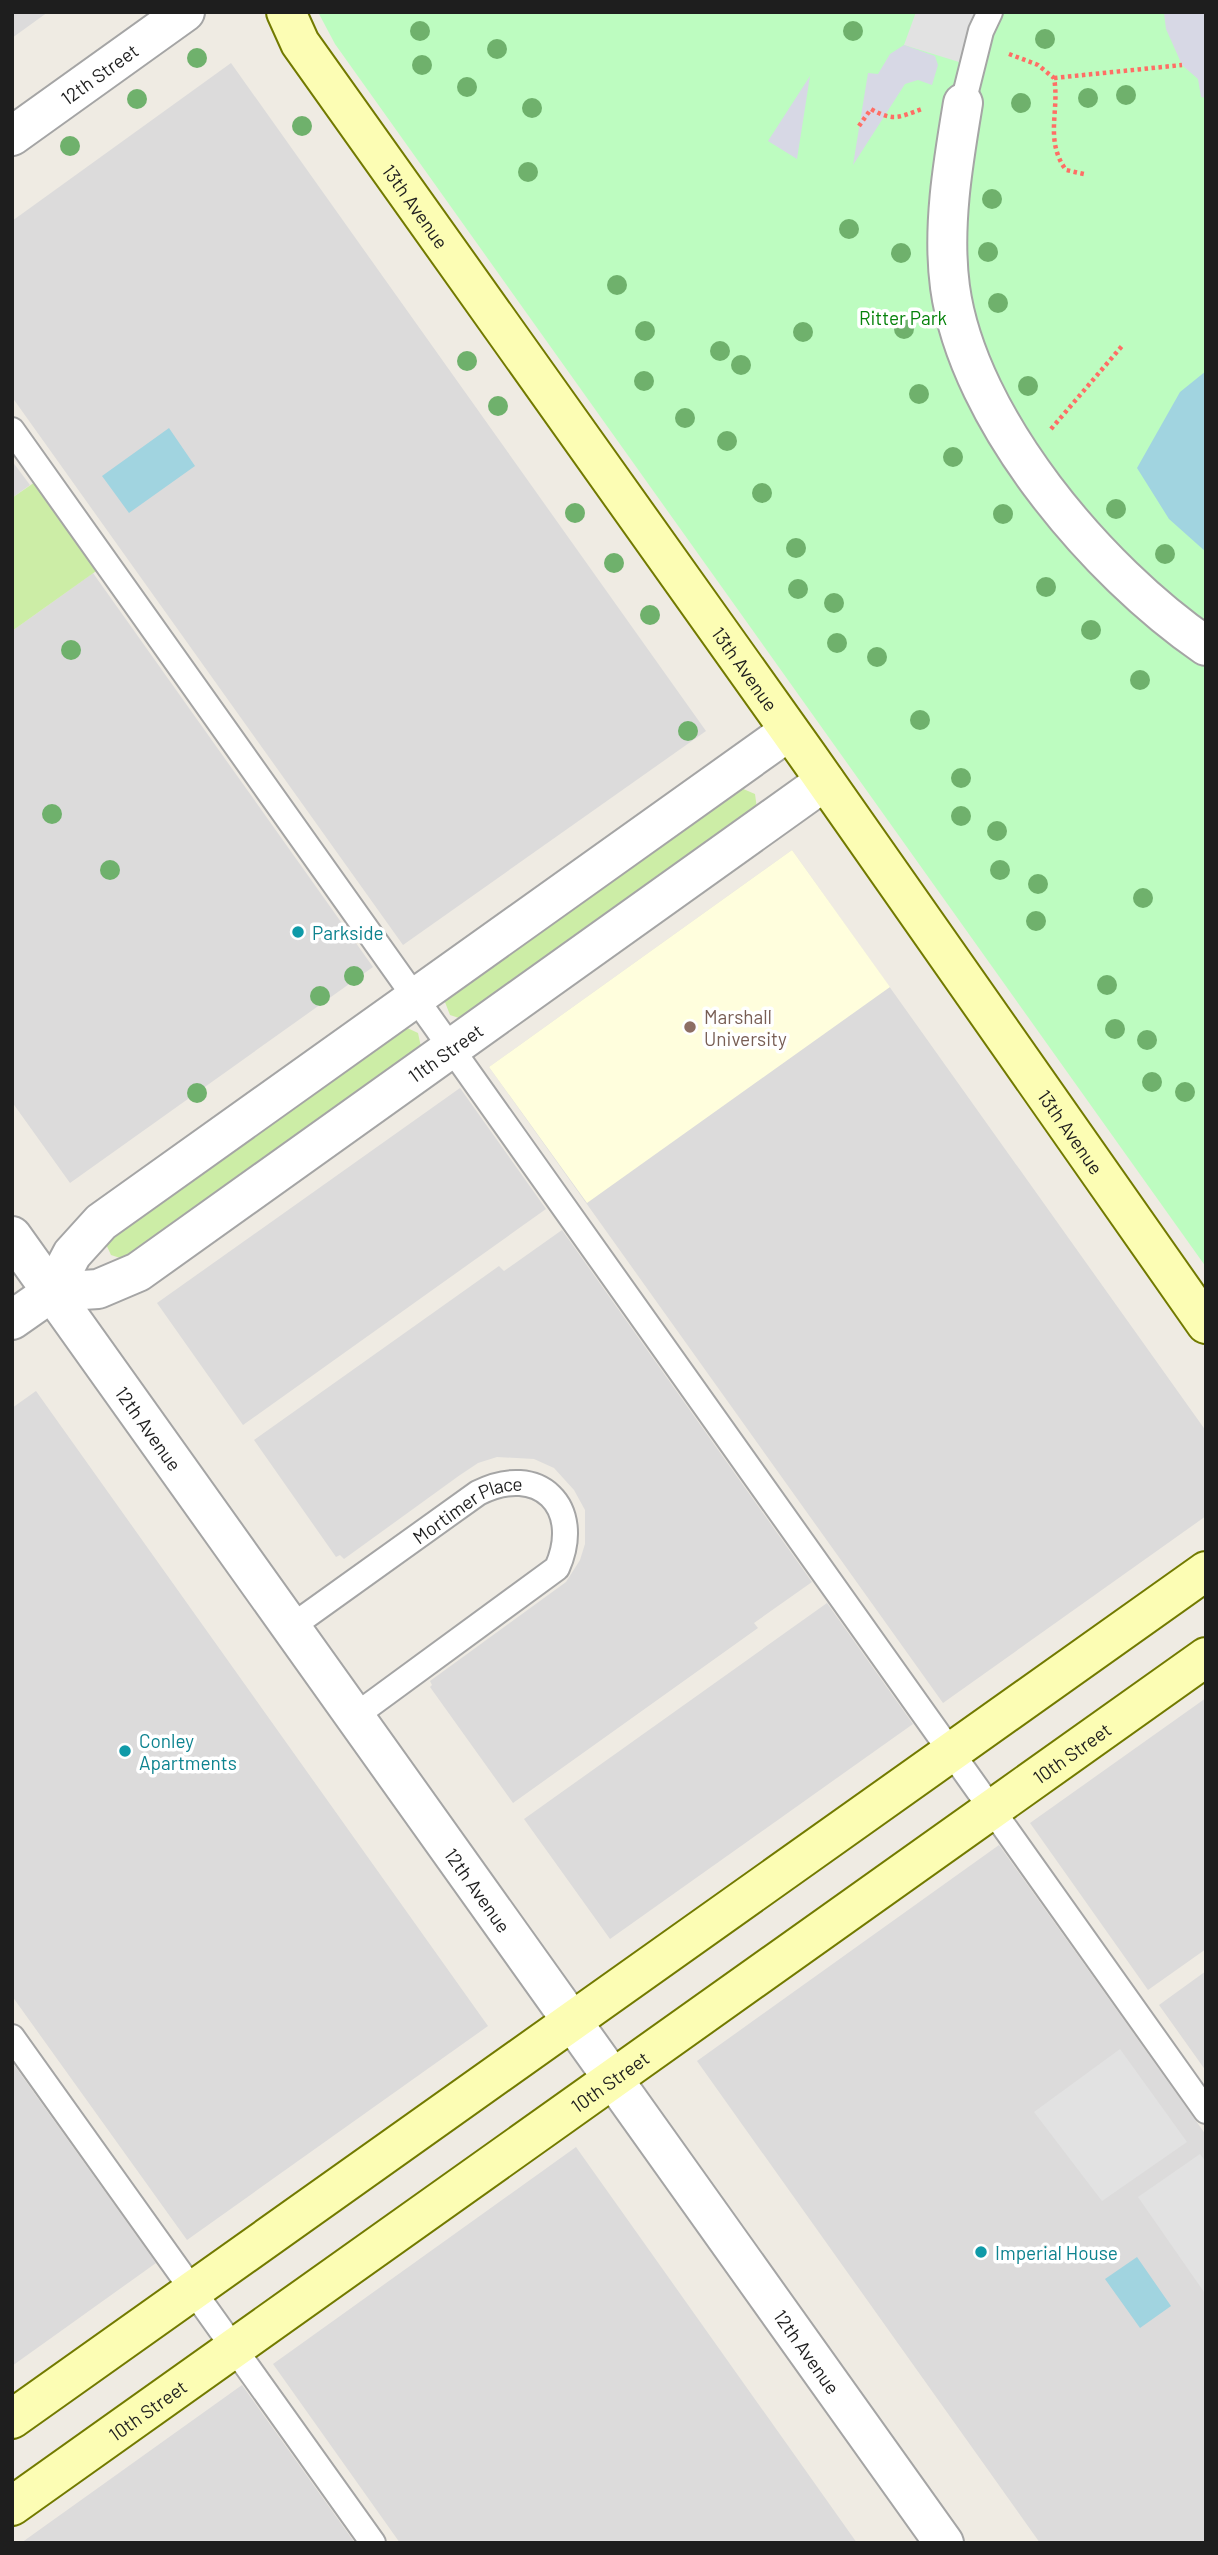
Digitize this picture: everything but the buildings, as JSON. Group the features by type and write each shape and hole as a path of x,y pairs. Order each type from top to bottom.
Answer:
{"street":[{"name":"12th Street","path":"12,136 185,12"},
{"name":"13th Avenue","path":"286,12 300,43 789,730 1206,1324"},
{"path":"945,105 950,286 958,330 972,370 996,416 1030,469 1065,513 1157,608 1206,646"},
{"path":"12,1320 52,1292 72,1254 101,1222 789,730"},
{"name":"11th Street","path":"52,1292 98,1289 138,1272 825,781"},
{"name":"12th Avenue","path":"12,1236 944,2543"},
{"path":"12,2419 1206,1571"},
{"name":"10th Street","path":"12,2506 1206,1657"}],"lane":[{"path":"945,105 990,12"},
{"path":"12,430 1206,2111"},
{"name":"Mortimer Place","path":"291,1627 478,1493 499,1482 520,1481 541,1488 558,1505 566,1527 566,1548 556,1568 355,1716"},
{"path":"12,2036 373,2543"}],"path":[{"path":"1013,56 1048,71 1054,78 1053,138 1056,150 1066,170 1084,174"},
{"path":"1054,78 1182,65"},
{"path":"859,126 871,109 886,118 894,118 945,105"},
{"path":"1067,410 1122,346"}],"shaded area":[{"path":"12,12 48,12 12,38"},
{"path":"916,12 990,12 972,66 904,45"},
{"path":"1206,12 1206,98 1201,97 1198,79 1182,65 1166,29 1164,13"},
{"path":"904,45 935,56 938,65 932,85 918,80 905,84 853,165 868,73 878,74 890,54"},
{"path":"231,63 706,731 403,945 12,397 12,221"},
{"path":"810,76 797,159 768,141"},
{"path":"12,461 30,485 12,498"},
{"path":"93,573 373,967 70,1183 12,1102 12,631"},
{"path":"792,850 1206,1431 1206,1516 943,1703 489,1067"},
{"name":"Marshall University","path":"792,850 890,987 587,1203 489,1067"},
{"path":"460,1088 546,1209 243,1425 157,1303"},
{"path":"562,1230 812,1582 754,1623 758,1628 513,1803 430,1687 430,1681 566,1582 580,1560 585,1544 585,1510 574,1490 554,1468 534,1459 497,1457 478,1463 460,1475 344,1559 340,1555 336,1557 254,1440 499,1266 504,1271"},
{"path":"36,1391 488,2026 187,2240 12,1996 12,1408"},
{"path":"827,1603 913,1724 610,1939 524,1819"},
{"path":"1206,1698 1206,1949 1148,1990 1030,1823"},
{"path":"999,1845 1206,2135 1206,2543 1040,2543 697,2061"},
{"path":"1206,1971 1206,2071 1159,2005"},
{"path":"1120,2049 1187,2142 1102,2201 1034,2112"},
{"path":"12,2062 156,2263 12,2366"},
{"path":"576,2147 857,2543 400,2543 273,2364"},
{"path":"1200,2154 1206,2162 1204,2292 1138,2197"},
{"path":"242,2385 355,2543 21,2543"}],"green space":[{"name":"Ritter Park","path":"318,12 1206,12 1206,1267 335,44"},
{"path":"35,482 99,569 12,631 12,498"},
{"path":"741,788 755,794 757,809 462,1019 450,1015 443,997"},
{"path":"403,1026 418,1033 421,1047 126,1260 111,1255 105,1242"}],"water":[{"path":"1206,371 1206,552 1169,519 1137,468 1180,392"},
{"path":"169,428 195,466 129,513 102,476"},
{"path":"1137,2257 1171,2306 1140,2328 1105,2279"}],"place":[{"name":"Parkside","path":"298,932"},
{"name":"Marshall University","path":"690,1027"},
{"name":"Conley Apartments","path":"125,1751"},
{"name":"Imperial House","path":"981,2252"}]}
